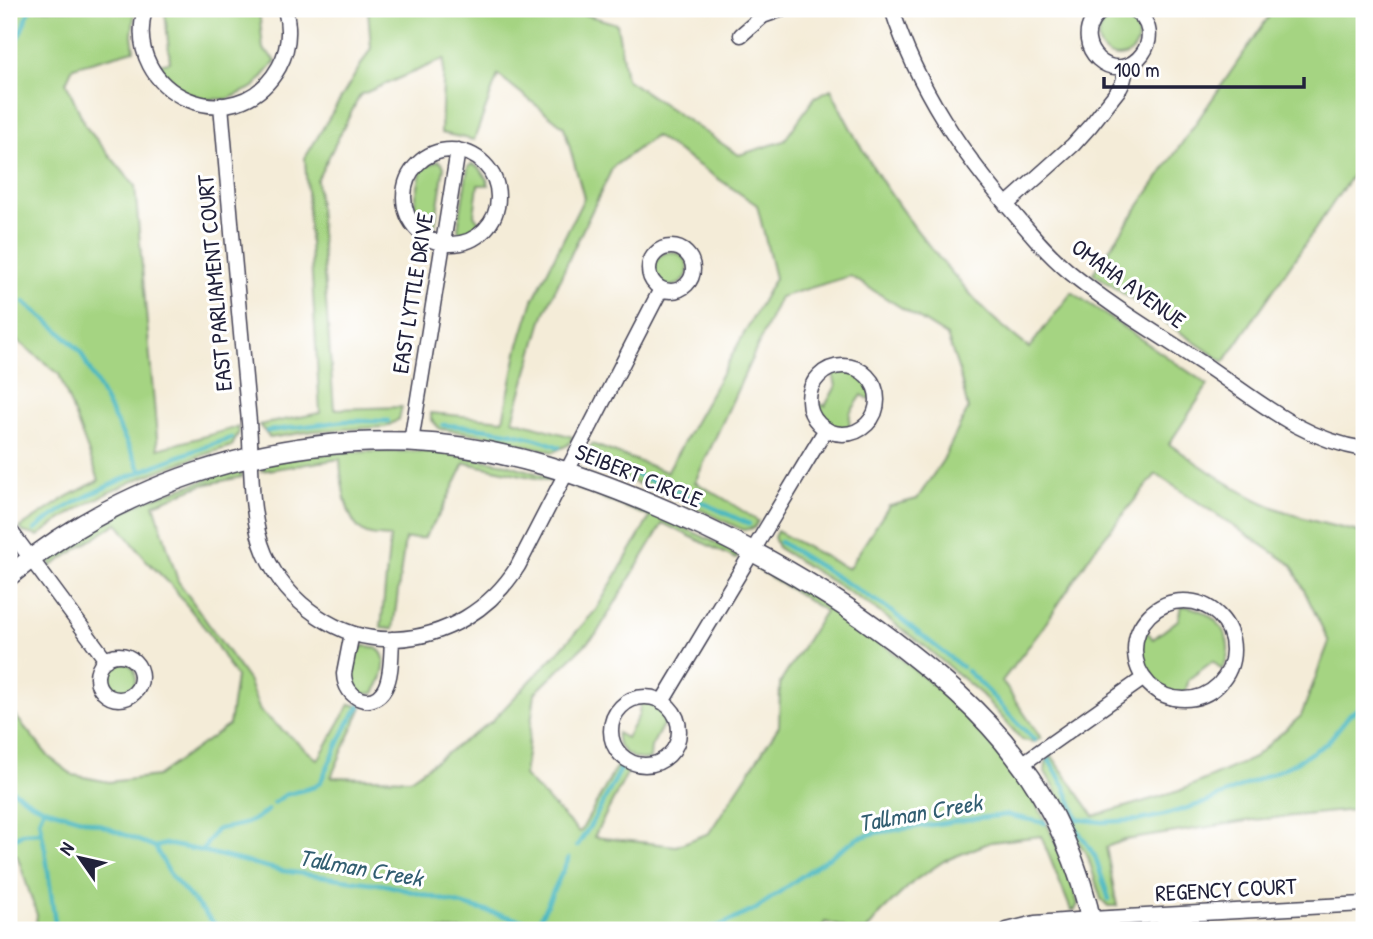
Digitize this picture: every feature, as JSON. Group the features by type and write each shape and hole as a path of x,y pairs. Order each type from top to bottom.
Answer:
{"street":[{"path":"145,9 141,28 142,46 148,63 158,78 170,90 186,99 221,105 253,94 277,71 288,39 285,9"},
{"path":"741,35 763,16 783,9"},
{"name":"OMAHA AVENUE","path":"892,9 912,64 937,110 972,163 1058,262 1098,294 1291,424 1336,443 1364,449"},
{"path":"1105,9 1095,16 1089,26 1090,48 1105,64 1116,67 1133,63 1143,54 1149,41 1145,21 1132,9"},
{"path":"1006,205 1091,125 1120,88 1127,66"},
{"name":"EAST PARLIAMENT COURT","path":"221,105 256,514 262,546 281,582 302,604 324,620 352,633 373,638 416,637 441,630 469,616 498,593 518,566 661,289"},
{"path":"458,150 477,158 491,171 498,190 498,200 493,219 480,234 463,243 443,244 425,237 411,223 404,205 405,185 414,168 429,155 458,150"},
{"name":"EAST LYTTLE DRIVE","path":"411,442 458,150"},
{"path":"838,367 855,368 868,377 876,391 876,407 869,422 849,433 825,429 811,410 810,393 823,373 838,367"},
{"path":"662,702 825,429"},
{"name":"SEIBERT CIRCLE","path":"9,576 74,530 125,501 187,475 251,457 321,445 411,442 500,454 566,471 667,510 753,552 840,604 960,695 1021,764 1036,786 1061,832 1076,869 1092,924"},
{"path":"9,530 106,660"},
{"path":"1173,602 1197,603 1212,610 1223,621 1232,643 1231,659 1226,674 1209,691 1194,697 1177,698 1162,694 1144,678 1135,656 1136,640 1142,625 1158,608 1173,602"},
{"path":"352,633 344,681 348,692 363,700 379,696 384,688 389,672 392,639"},
{"path":"1021,764 1144,678"},
{"path":"650,697 662,702 674,713 679,724 679,736 675,746 668,756 654,764 631,762 617,749 612,737 612,724 617,713 626,703 638,698 650,697"},
{"name":"REGENCY COURT","path":"1007,930 1035,923 1092,924 1364,904"}],"green space":[{"path":"9,9 135,9 132,35 134,50 73,67 66,82 86,127 135,186 158,449 238,427 239,432 232,446 131,482 83,506 38,536 23,532 20,528 65,498 99,480 59,374 9,334"},
{"path":"163,9 259,9 263,49 276,61 254,87 228,99 204,99 175,89 157,64 170,62"},
{"path":"368,9 566,9 617,24 626,79 739,155 784,141 815,97 831,89 872,166 921,236 983,308 1029,348 1072,292 1208,385 1169,444 1257,500 1305,518 1364,533 1364,809 1253,820 1125,840 1106,847 1117,906 1108,906 1101,899 1088,857 1072,832 1060,807 1056,790 1045,772 1046,760 1052,756 1094,816 1179,791 1252,759 1301,716 1329,642 1292,565 1156,474 1094,550 1042,629 1002,681 1041,738 1035,742 1022,740 982,695 923,645 871,606 778,548 774,537 777,531 848,569 889,506 917,499 943,460 968,409 947,336 850,276 780,297 695,482 758,521 754,528 743,530 677,499 593,466 588,452 592,444 667,472 775,278 757,205 655,136 613,167 543,317 513,420 573,437 568,445 553,452 490,436 440,429 431,419 431,413 503,420 518,348 533,300 584,198 564,127 498,75 474,140 441,133 444,59 360,95 317,180 334,409 402,407 399,419 386,427 313,431 270,438 259,425 320,413 305,158 371,48"},
{"path":"1274,9 1364,9 1364,158 1224,362 1093,273"},
{"path":"1118,17 1132,23 1138,37 1132,51 1118,57 1104,51 1098,37 1104,23"},
{"path":"438,161 444,167 435,225 427,229 413,212 421,171"},
{"path":"472,164 478,167 489,185 478,185 474,215 481,225 465,235 458,228 468,167"},
{"path":"671,252 683,257 688,269 683,281 671,286 659,281 654,269 659,257"},
{"path":"843,371 861,379 872,396 869,399 862,395 850,413 849,428 827,423 819,416 814,406 816,402 825,406 836,386 833,374"},
{"path":"428,451 507,464 551,478 550,481 465,463 441,512 424,538 405,539 393,629 381,628 390,537 369,535 357,526 345,499 340,459 262,471 265,462 340,452"},
{"path":"237,469 242,473 242,477 202,485 154,504 178,581 248,680 260,711 318,760 350,704 362,707 331,777 410,779 492,721 596,610 650,517 571,486 574,484 654,513 737,553 738,556 736,559 663,523 597,633 535,693 524,776 579,832 618,764 629,770 594,837 676,846 709,833 779,726 780,683 825,611 756,568 759,566 866,631 947,696 985,733 1015,769 1048,825 1072,885 1078,904 1075,910 1071,910 1041,836 991,842 944,861 914,881 867,930 847,930 825,922 821,930 35,930 37,915 17,855 9,858 9,708 49,757 73,775 109,782 157,776 229,725 236,677 208,632 117,523 50,567 53,554 79,536 144,501"},
{"path":"1181,606 1204,612 1213,619 1226,636 1228,647 1222,670 1213,661 1189,679 1185,693 1169,691 1156,684 1146,672 1140,650 1141,639 1146,630 1153,639 1178,620"},
{"path":"364,646 373,647 383,656 384,671 374,693 364,694 350,685 353,658"},
{"path":"119,661 131,666 136,678 131,690 119,695 107,690 102,678 107,666"},
{"path":"646,702 663,709 674,725 672,728 664,723 651,747 650,759 638,759 626,754 619,745 617,733 626,738 639,715 640,703"}],"waterway":[{"path":"9,58 30,9"},
{"path":"24,302 80,351 141,471"},
{"path":"267,431 346,421 388,421"},
{"path":"443,425 503,431 559,447"},
{"path":"35,530 61,511 110,485 232,438"},
{"path":"596,460 671,488 749,524"},
{"path":"780,542 887,608 962,667"},
{"path":"967,671 1035,740"},
{"name":"Tallman Creek","path":"1067,818 1102,822 1141,820 1204,803 1308,755 1327,743 1350,714 1364,705"},
{"path":"274,803 285,795 320,783 348,723 360,706"},
{"path":"1049,760 1065,787 1078,819"},
{"path":"577,846 622,767"},
{"path":"9,788 34,804 98,824 155,847 171,876 220,930"},
{"path":"44,808 39,820 56,930"},
{"path":"202,851 218,829 244,824 268,810"},
{"name":"Tallman Creek","path":"700,930 719,926 756,909 858,838 875,833 1007,815 1045,823"},
{"path":"1070,819 1095,856 1109,899"},
{"path":"9,842 23,833 41,832"},
{"name":"Tallman Creek","path":"155,847 165,844 283,871 386,885 559,930"},
{"path":"537,925 569,858"}]}
